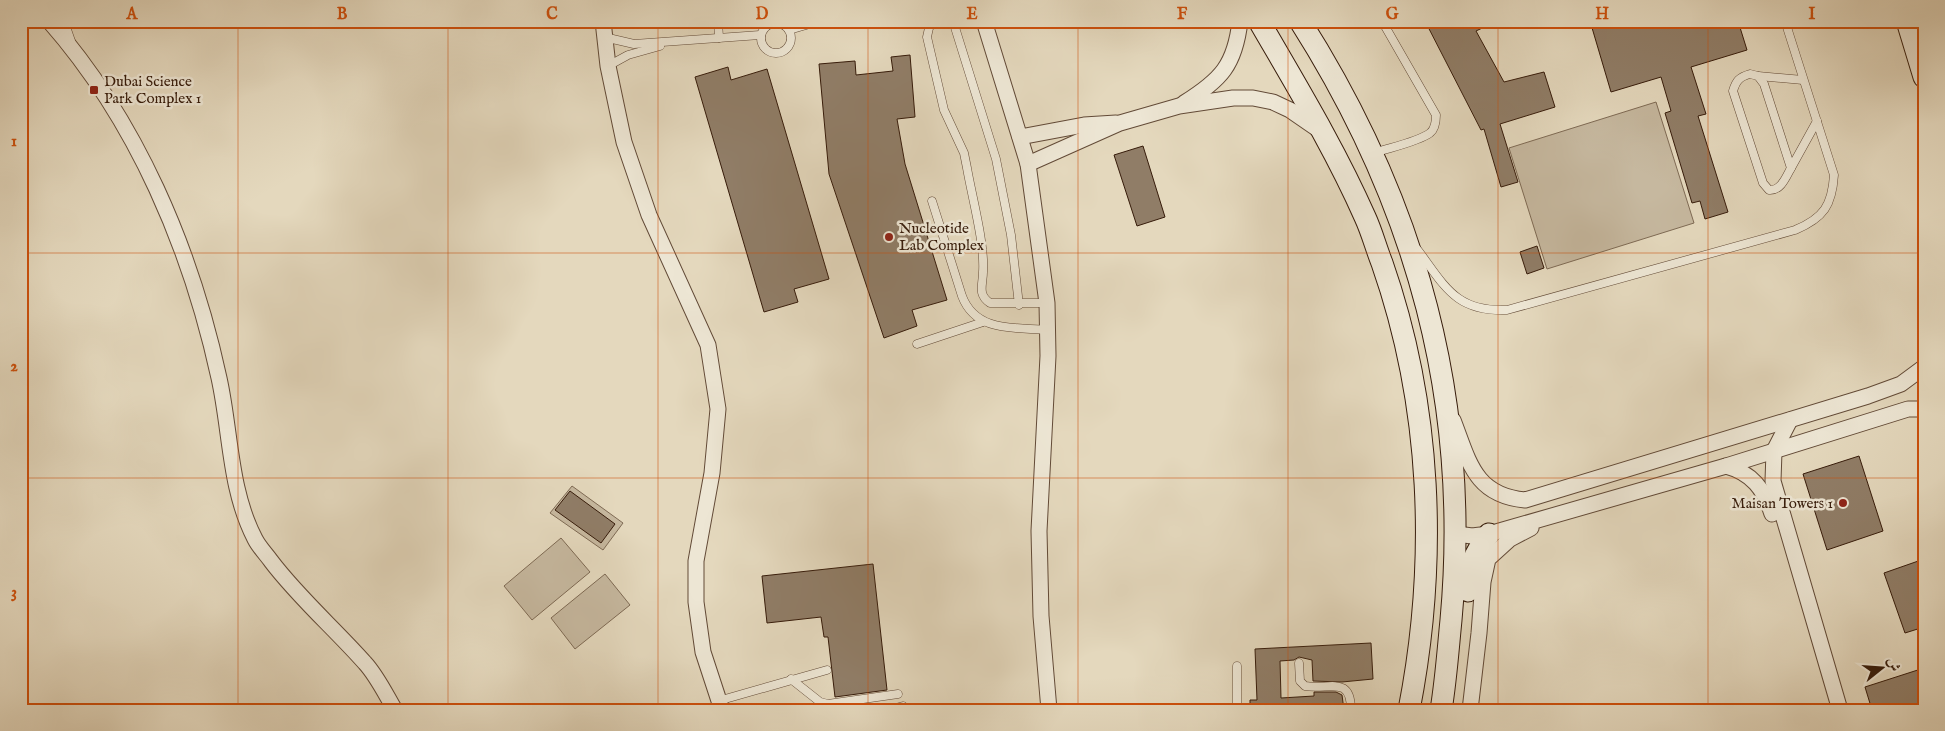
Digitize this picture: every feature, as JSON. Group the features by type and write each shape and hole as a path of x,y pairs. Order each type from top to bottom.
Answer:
{"street":[{"path":"49,21 74,50 114,110 150,174 179,240 202,309 219,379 238,500 256,541 282,576 367,665 395,710"},
{"path":"603,21 608,66 624,142 649,215 708,345 718,409 712,473 696,561 696,602 703,652 720,705"},
{"path":"984,21 1028,164 1047,304 1048,330 1039,531 1041,616 1049,710"},
{"path":"1179,106 1219,78 1230,62 1237,44 1240,21"},
{"path":"1259,21 1324,133 1366,218 1397,307 1418,400 1426,494 1426,535 1420,638 1409,710"},
{"path":"1300,21 1342,92 1373,153 1407,236 1433,327 1446,401 1456,493 1457,534 1456,566 1445,687 1441,710"},
{"path":"1907,21 1924,77"},
{"path":"1028,164 1120,123 1179,106 1253,98 1272,102 1290,110 1324,133"},
{"path":"1020,137 1090,124 1120,123"},
{"path":"1446,401 1477,476 1494,492 1509,498 1525,500 1790,420 1901,384 1924,367"},
{"path":"1426,535 1457,534 1472,536 1489,534 1726,466 1908,409 1924,409"},
{"path":"1790,420 1774,451 1772,471 1775,491 1840,710"},
{"path":"1726,466 1748,475 1764,493 1789,568 1805,596"},
{"path":"1470,710 1480,633 1483,582 1488,559 1510,539 1558,514"},
{"path":"1445,687 1461,656 1470,565 1477,550 1489,534"}],"lane":[{"path":"64,21 74,50"},
{"path":"718,21 719,38"},
{"path":"790,30 820,21"},
{"path":"934,21 929,28 927,37 944,110 964,153 983,265 980,291 983,298 990,303 1047,304"},
{"path":"953,21 996,159 1010,235 1019,304"},
{"path":"1373,153 1422,137 1430,133 1436,125 1436,116 1382,21"},
{"path":"1407,236 1451,294 1468,305 1487,311 1507,310 1527,305 1786,233 1812,223 1825,210 1833,193 1834,175 1785,21"},
{"path":"773,22 785,25 790,30 790,45 778,53 771,53 765,49 760,35 767,24 773,22"},
{"path":"604,37 634,44 671,43 760,35"},
{"path":"608,66 628,55 671,43"},
{"path":"1803,80 1750,74 1741,76 1736,83 1734,91 1765,187 1769,190 1778,188 1816,121"},
{"path":"1758,76 1764,84 1791,168"},
{"path":"932,201 966,307 983,322"},
{"path":"916,344 983,322 1048,330"},
{"path":"1299,663 1300,681 1305,686 1338,685 1346,689 1350,696 1351,710"},
{"path":"1237,666 1237,710"},
{"path":"720,705 791,679 827,670"},
{"path":"791,679 820,702 828,704 898,694"},
{"path":"888,710 903,706"}],"shaded area":[{"path":"1656,102 1694,223 1547,269 1509,148"},
{"path":"572,486 623,523 603,550 550,513"},
{"path":"561,538 590,572 532,620 504,586"},
{"path":"605,574 630,605 575,649 551,618"}],"building":[{"path":"1425,21 1497,21 1476,31 1504,82 1544,72 1555,107 1500,124 1518,182 1501,187 1484,129 1481,130"},
{"path":"1590,21 1738,21 1747,50 1691,67 1706,114 1698,116 1728,212 1705,219 1700,201 1692,203 1665,113 1671,111 1661,77 1611,92"},
{"name":"Nucleotide Lab Complex","path":"910,55 915,117 897,119 905,164 947,300 912,310 917,326 884,338 829,174 819,64 855,61 856,75 893,71 891,57"},
{"path":"728,67 731,80 767,69 829,279 794,289 798,302 764,312 695,77"},
{"path":"1143,146 1165,217 1137,226 1114,155"},
{"path":"1537,246 1544,268 1527,274 1520,252"},
{"name":"Maisan Towers 1","path":"1859,456 1883,531 1827,550 1803,474"},
{"path":"570,491 615,524 601,543 555,510"},
{"path":"1924,559 1924,627 1905,633 1884,573"},
{"path":"873,564 887,690 835,697 828,637 824,637 821,617 767,623 762,576"},
{"path":"1371,643 1373,679 1342,682 1313,681 1312,660 1299,657 1294,660 1280,661 1281,698 1314,696 1314,692 1336,692 1342,695 1344,710 1250,710 1250,700 1257,700 1255,649"},
{"path":"1924,668 1924,710 1872,710 1865,687"}],"place":[{"name":"Dubai Science Park Complex 1","path":"94,90"},
{"name":"Nucleotide Lab Complex","path":"889,237"},
{"name":"Maisan Towers 1","path":"1843,503"}]}
